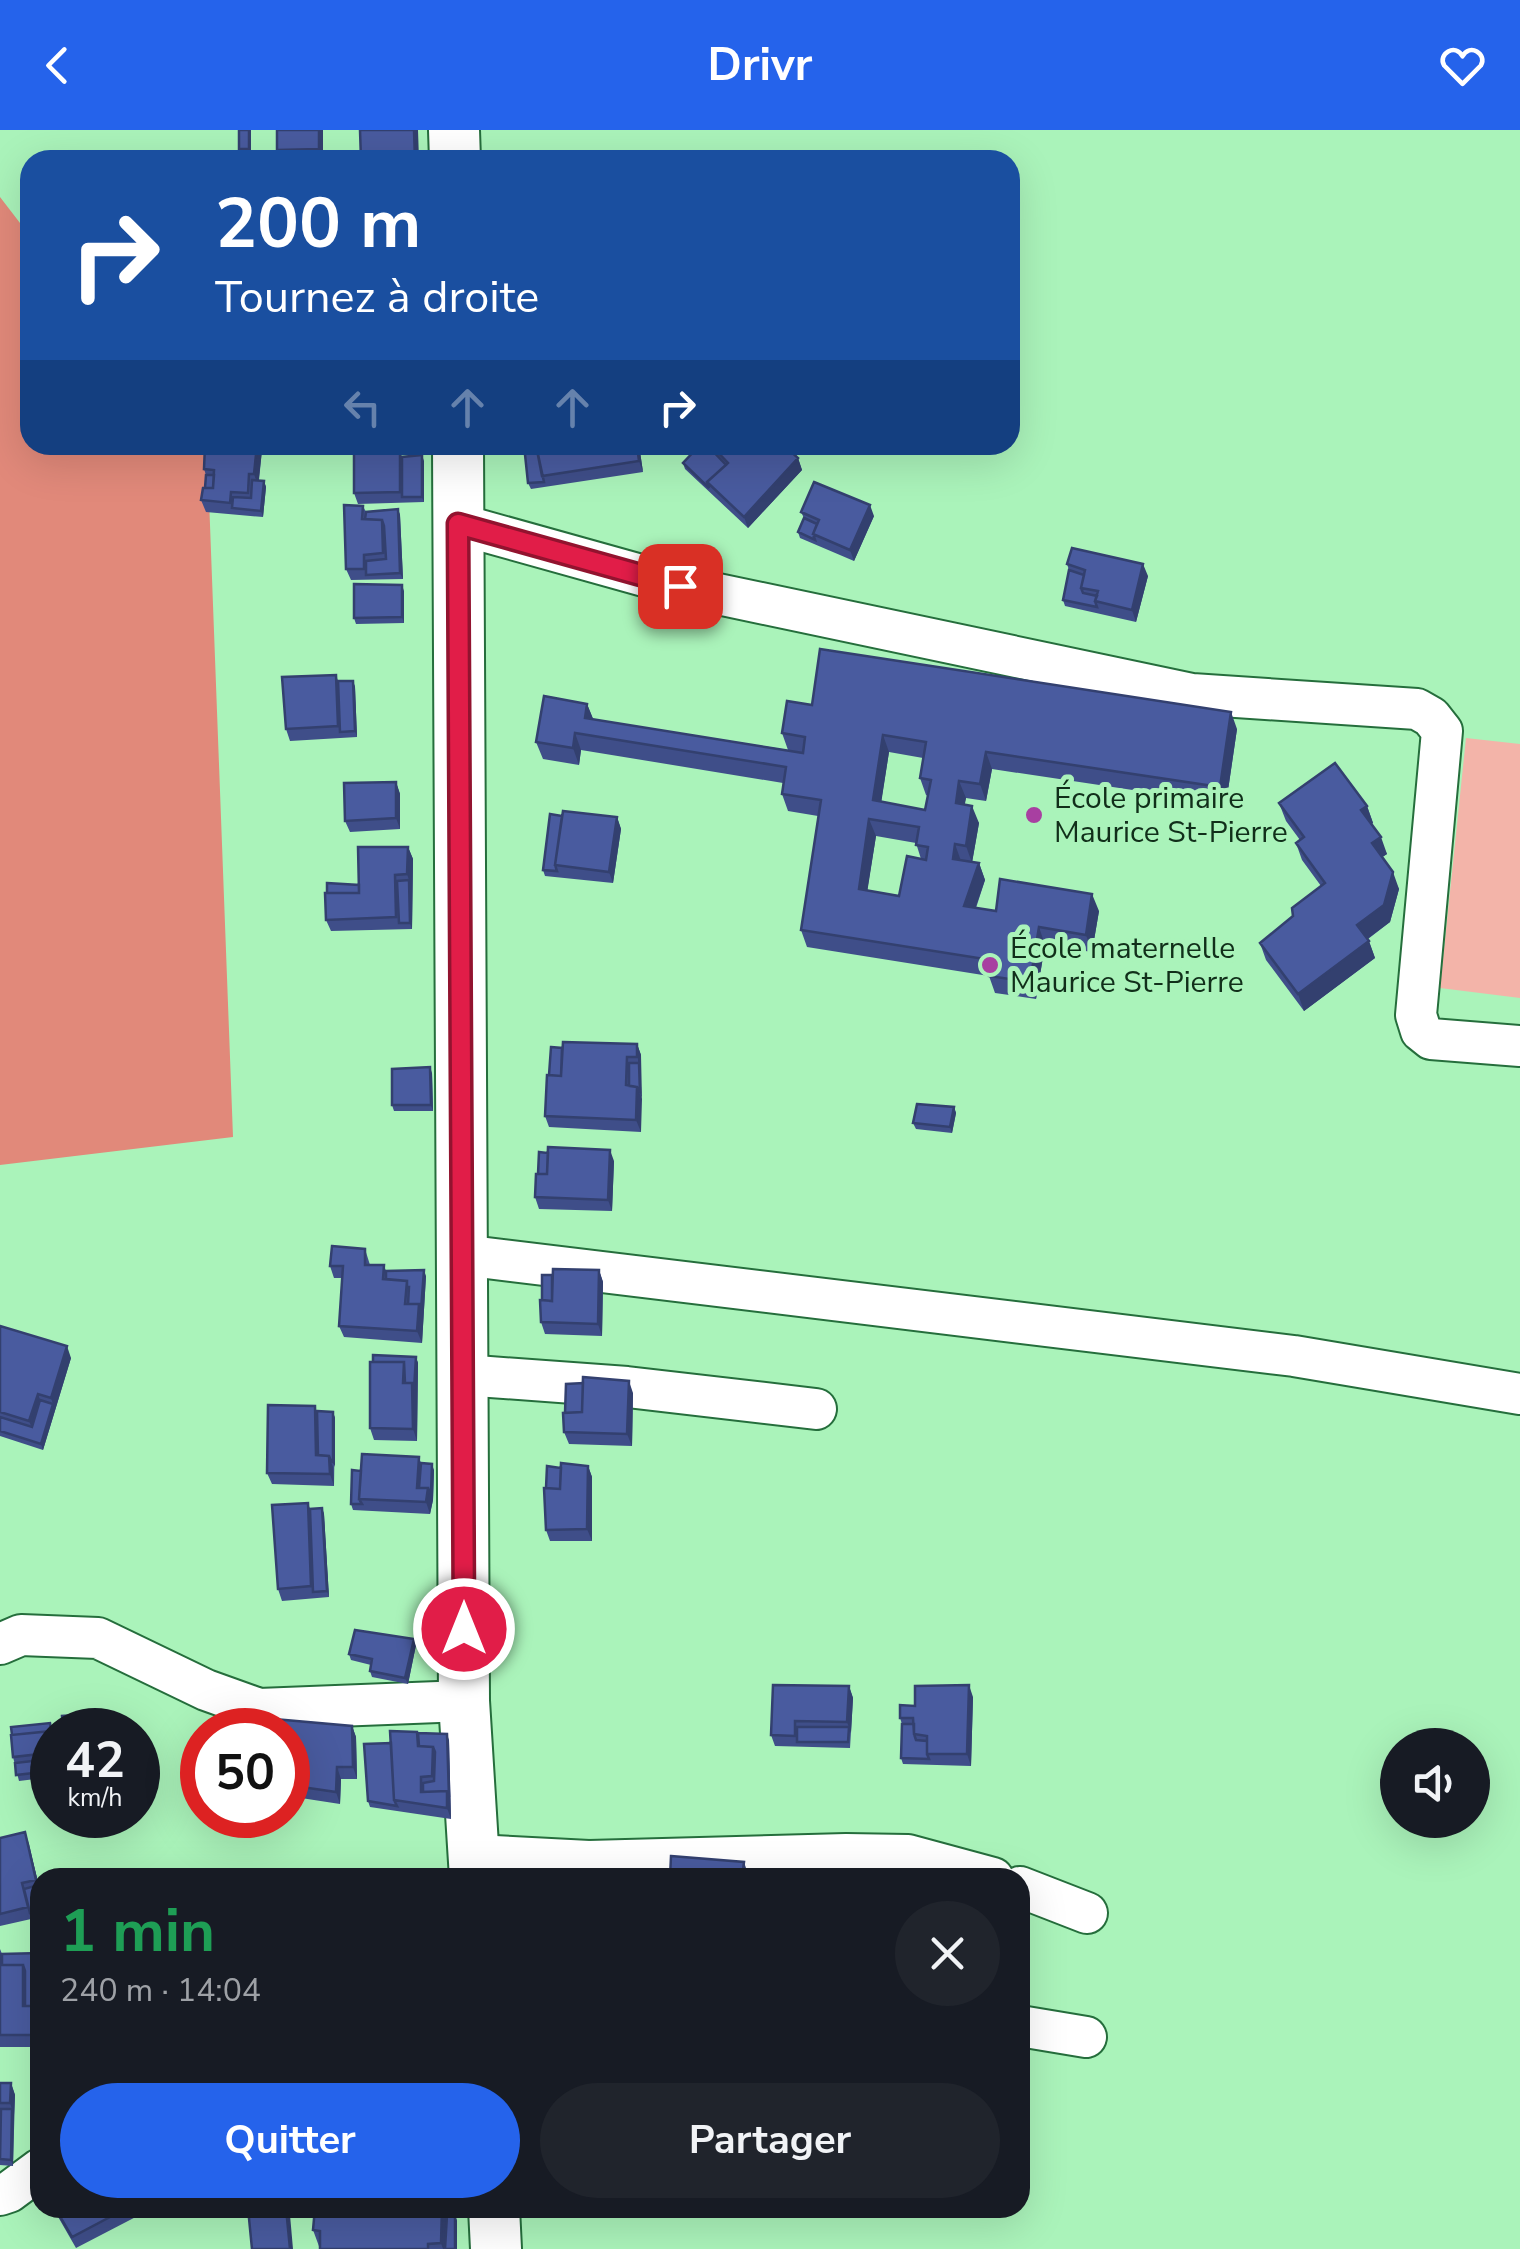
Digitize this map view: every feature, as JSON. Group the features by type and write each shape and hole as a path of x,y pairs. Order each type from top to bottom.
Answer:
{"main road":[{"path":"458,455 464,1702 474,1866"},
{"path":"494,2218 496,2249"}],"street":[{"path":"458,524 680,586 1192,694 1417,709 1432,718 1442,731 1416,1015 1421,1031 1431,1039 1520,1046"},
{"path":"462,1255 1294,1356 1520,1394"},
{"path":"463,1374 816,1408"},
{"path":"0,1644 21,1635 98,1638 206,1690 259,1709 464,1702"},
{"path":"474,1866 846,1854 908,1855 956,1868"},
{"path":"1030,1891 1087,1914"},
{"path":"1030,2028 1086,2037"},
{"path":"0,2195 30,2176"}],"shaded area":[{"path":"0,197 20,223 20,455 207,455 233,1137 0,1165"},
{"path":"1466,738 1520,744 1520,998 1440,988"}],"building":[{"path":"239,130 249,130 249,149 239,149"},
{"path":"277,130 319,130 319,149 277,150"},
{"path":"360,130 414,130 415,150 361,150"},
{"path":"205,455 256,455 248,493 231,492 230,503 201,500 203,488 213,488 214,470 204,469"},
{"path":"354,455 400,455 400,492 354,493"},
{"path":"422,455 422,497 402,497 402,457"},
{"path":"525,455 538,455 544,482 528,483"},
{"path":"538,455 638,455 639,461 542,476"},
{"path":"691,455 716,455 726,465 707,482 709,488 683,463"},
{"path":"720,455 798,458 744,517 707,482 728,463"},
{"path":"206,475 214,475 213,488 205,488"},
{"path":"252,480 264,481 261,511 232,508 233,497 251,498"},
{"path":"814,482 870,505 850,550 813,534 819,520 801,512"},
{"path":"344,505 363,506 362,519 382,520 383,553 364,555 364,569 346,569"},
{"path":"398,509 400,573 366,575 366,561 386,559 382,520 365,519 366,512"},
{"path":"804,518 817,524 815,540 798,532"},
{"path":"1072,548 1143,564 1132,610 1095,601 1098,591 1081,588 1085,570 1067,564"},
{"path":"1069,570 1084,575 1083,593 1097,596 1097,607 1063,600"},
{"path":"354,584 402,585 402,617 354,618"},
{"path":"820,649 1231,712 1220,787 986,752 980,784 959,781 956,803 972,806 966,846 955,844 953,859 979,863 964,906 996,911 1000,879 1092,894 1086,935 1039,927 1030,982 989,976 991,960 801,930 821,800 782,794 786,767 575,733 573,748 536,742 544,696 587,704 585,718 803,753 805,737 782,733 787,701 812,705","holes":["883,735 926,742 920,778 931,780 925,810 873,800","869,819 919,827 916,845 928,847 926,860 907,856 899,896 859,889"]},
{"path":"336,675 338,726 286,729 282,677"},
{"path":"338,681 353,681 355,731 340,732"},
{"path":"1335,763 1367,806 1361,810 1381,837 1372,843 1393,872 1384,905 1357,925 1369,941 1298,994 1260,943 1293,916 1292,908 1325,883 1296,843 1304,837 1279,803"},
{"path":"396,782 396,818 345,821 344,783"},
{"path":"563,811 617,817 609,872 555,865"},
{"path":"550,814 562,816 557,871 543,870"},
{"path":"358,847 408,847 407,874 395,875 396,917 326,920 325,893 359,893"},
{"path":"409,880 410,923 399,923 397,881"},
{"path":"327,883 359,885 359,893 327,893"},
{"path":"563,1042 637,1044 637,1057 627,1057 626,1085 637,1087 636,1120 545,1116 547,1075 561,1076"},
{"path":"551,1047 562,1048 561,1076 549,1075"},
{"path":"629,1063 639,1063 640,1093 637,1087 629,1086"},
{"path":"430,1067 431,1105 392,1105 392,1069"},
{"path":"917,1104 954,1107 950,1127 913,1123"},
{"path":"548,1147 610,1150 608,1200 535,1197 536,1174 547,1174"},
{"path":"539,1152 548,1153 547,1174 538,1174"},
{"path":"332,1246 365,1249 365,1265 384,1265 383,1279 407,1281 405,1304 419,1304 417,1331 339,1326 343,1266 330,1266"},
{"path":"553,1269 599,1270 598,1324 541,1322 540,1300 552,1301"},
{"path":"424,1270 421,1310 419,1304 408,1304 407,1281 386,1279 386,1271"},
{"path":"542,1275 552,1275 552,1301 542,1300"},
{"path":"0,1326 67,1346 51,1398 38,1394 29,1421 0,1412"},
{"path":"373,1355 416,1357 414,1389 412,1383 405,1383 404,1362 373,1362"},
{"path":"370,1362 404,1362 403,1383 412,1383 413,1429 370,1428"},
{"path":"583,1377 629,1381 627,1434 564,1432 563,1413 582,1412"},
{"path":"583,1383 582,1412 565,1413 566,1384"},
{"path":"40,1400 53,1404 41,1444 0,1431 0,1417 32,1427"},
{"path":"268,1405 315,1406 316,1455 329,1456 330,1474 267,1473"},
{"path":"317,1411 333,1412 333,1462 329,1456 318,1455"},
{"path":"362,1454 419,1457 417,1488 428,1488 426,1502 359,1499"},
{"path":"421,1463 432,1464 431,1494 428,1488 419,1488"},
{"path":"561,1463 588,1466 587,1529 546,1530 544,1488 560,1489"},
{"path":"547,1466 561,1468 560,1489 546,1488"},
{"path":"352,1470 361,1471 362,1504 351,1504"},
{"path":"308,1503 311,1586 278,1589 272,1505"},
{"path":"322,1508 327,1591 313,1592 310,1509"},
{"path":"355,1630 414,1639 405,1678 370,1671 372,1659 349,1654"},
{"path":"773,1685 849,1686 847,1722 795,1721 795,1736 771,1735"},
{"path":"969,1685 967,1754 927,1754 927,1736 914,1734 913,1718 900,1718 900,1705 915,1706 915,1686"},
{"path":"310,1722 352,1726 353,1767 337,1767 336,1792 310,1788"},
{"path":"902,1724 914,1724 916,1740 927,1741 929,1759 901,1758"},
{"path":"30,1725 30,1733 12,1735 11,1727"},
{"path":"797,1727 849,1727 848,1742 797,1742"},
{"path":"390,1731 417,1732 418,1746 433,1747 432,1776 421,1777 421,1792 447,1791 447,1808 394,1800"},
{"path":"30,1733 30,1755 13,1757 11,1735"},
{"path":"418,1733 447,1734 449,1797 447,1791 423,1792 423,1783 434,1781 435,1752 433,1747 419,1746"},
{"path":"391,1743 397,1806 368,1801 364,1744"},
{"path":"30,1761 30,1773 16,1775 15,1763"},
{"path":"25,1832 33,1868 30,1868 30,1881 22,1883 28,1907 0,1914 0,1838"},
{"path":"671,1856 744,1862 743,1868 670,1868"},
{"path":"30,1887 30,1913 24,1889"},
{"path":"30,1953 30,2006 25,2006 23,1965 2,1965 2,1954"},
{"path":"0,1965 23,1965 23,2006 30,2006 30,2035 0,2035"},
{"path":"0,2083 11,2083 10,2103 0,2103"},
{"path":"1,2109 12,2109 11,2160 0,2159"},
{"path":"61,2218 108,2218 72,2237"},
{"path":"249,2218 287,2218 290,2249 252,2249"},
{"path":"314,2218 442,2218 441,2243 428,2244 428,2249 320,2249 320,2231 313,2230"},
{"path":"447,2218 455,2218 455,2249 445,2249"}],"place":[{"name":"École primaire Maurice St-Pierre","path":"1034,815"},
{"name":"École maternelle Maurice St-Pierre","path":"990,965"}],"route":[{"path":"464,1629 458,524 680,586"}]}
